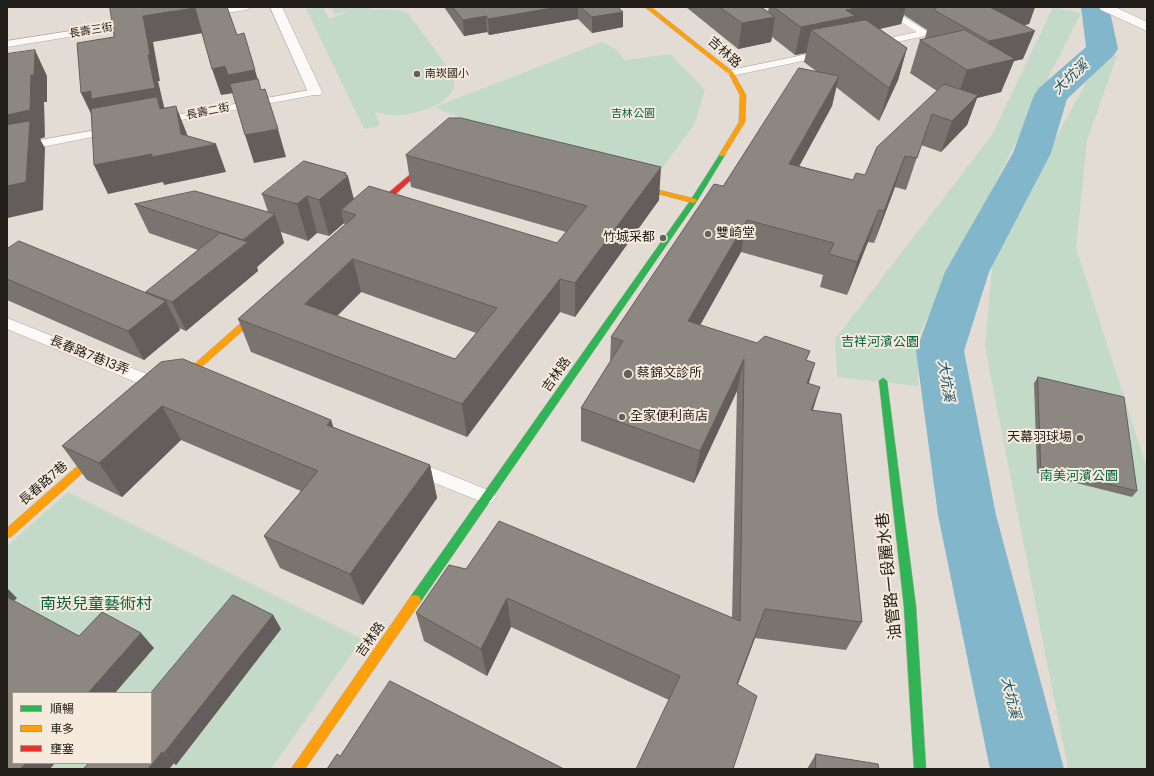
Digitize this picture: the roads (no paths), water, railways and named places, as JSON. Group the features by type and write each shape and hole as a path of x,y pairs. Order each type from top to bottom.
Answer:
{"street":[{"path":"276,7 315,92"},
{"name":"吉林路","path":"297,769 693,202 742,122 743,95 731,73 648,7"},
{"path":"1105,7 1147,27"},
{"path":"360,222 442,148"},
{"path":"617,182 693,202"},
{"path":"167,393 196,377 272,300"},
{"name":"油管路一段麗水巷","path":"883,381 910,607 920,769"},
{"name":"長春路7巷","path":"7,534 112,441"}],"lane":[{"path":"200,14 246,7"},
{"path":"863,46 925,33 882,7"},
{"name":"長壽三街","path":"7,44 146,22"},
{"path":"731,73 840,51"},
{"name":"長壽二街","path":"146,124 315,92"},
{"path":"7,150 123,128"},
{"name":"長春路7巷13弄","path":"7,323 167,393"},
{"path":"400,461 487,497"}],"waterway":[{"name":"大坑溪","path":"1027,769 967,515 940,351 967,272 1032,153 1051,95 1102,49 1095,7"}],"place":[{"name":"南崁國小","path":"417,74"},
{"name":"雙崎堂","path":"708,234"},
{"name":"竹城采都","path":"663,238"},
{"name":"蔡錦文診所","path":"628,374"},
{"name":"全家便利商店","path":"622,417"},
{"name":"天幕羽球場","path":"1080,438"}],"park label":[{"name":"吉林公園","path":"633,114"},
{"name":"吉祥河濱公園","path":"880,343"},
{"name":"南美河濱公園","path":"1079,477"},
{"name":"南崁兒童藝術村","path":"96,605"}]}
